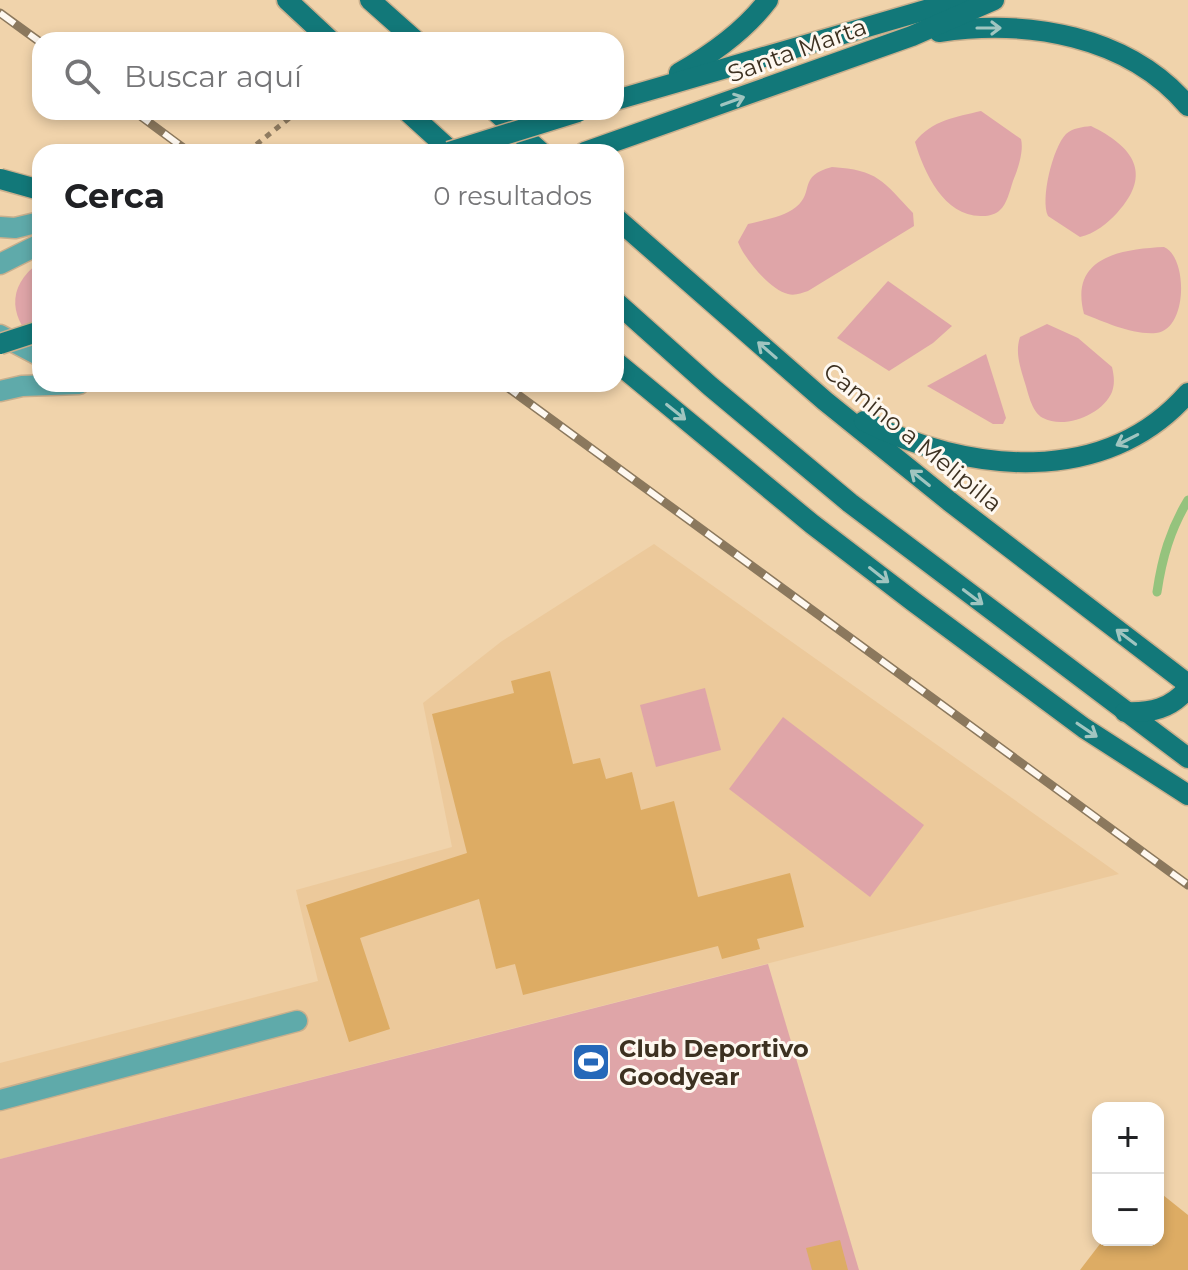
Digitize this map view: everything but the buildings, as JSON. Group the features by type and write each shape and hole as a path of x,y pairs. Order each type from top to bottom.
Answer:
{"main road":[{"path":"370,0 406,32"},
{"path":"624,98 640,93 695,64 721,46 768,0"},
{"name":"Santa Marta","path":"640,93 960,0"},
{"name":"Santa Marta","path":"609,144 912,36 994,0"},
{"path":"288,3 321,32"},
{"path":"912,36 980,28 1022,29 1093,42 1135,62 1168,85 1188,106"},
{"path":"416,120 442,144"},
{"path":"505,120 532,144"},
{"path":"476,144 552,120"},
{"path":"0,177 32,187"},
{"name":"Camino a Melipilla","path":"624,225 825,401 1188,686"},
{"path":"624,309 850,503 1188,758"},
{"path":"0,344 32,334"},
{"path":"624,369 812,524 914,602 1084,728 1188,795"},
{"path":"825,401 884,431 944,453 1005,463 1085,457 1118,445 1157,423 1188,393"},
{"path":"1125,712 1148,713 1162,709 1188,686"}],"street":[{"path":"0,177 32,197"},
{"path":"0,264 32,248"},
{"path":"0,335 32,352"},
{"path":"0,391 32,386"},
{"path":"0,1100 297,1021"}],"path":[{"path":"257,144 287,120"}],"shaded area":[{"path":"981,111 1021,139 1022,144 1019,166 1005,204 996,213 983,216 970,215 947,202 930,180 915,142 937,124"},
{"path":"1091,126 1118,142 1133,162 1136,173 1128,199 1117,213 1100,228 1080,237 1048,216 1047,186 1057,150 1066,134"},
{"path":"832,167 860,171 878,179 913,213 914,226 808,291 788,294 773,286 758,272 738,242 748,224 779,216 796,207 805,196 814,175"},
{"path":"1164,247 1172,253 1177,264 1181,293 1174,320 1167,329 1156,333 1138,332 1084,314 1081,295 1091,268 1116,254"},
{"path":"32,269 32,339 22,326 15,304 16,293"},
{"path":"888,281 952,326 933,343 889,371 837,338"},
{"path":"1047,324 1078,338 1112,367 1112,392 1101,407 1082,418 1052,421 1039,415 1030,401 1018,354 1020,337"},
{"path":"986,354 1006,418 1003,424 993,424 927,386"},
{"path":"654,544 1119,874 0,1159 0,1063 318,981 296,890 452,847 423,703 502,641"},
{"path":"705,688 721,750 656,767 640,705"},
{"path":"783,717 924,825 870,897 729,789"},
{"name":"Club Deportivo Goodyear","path":"768,964 859,1270 0,1270 0,1159"}],"waterway":[{"path":"1157,592 1168,544 1188,500"}],"railway":[{"path":"0,13 32,36"},
{"path":"146,120 178,144"},
{"path":"514,392 1188,885"}],"place":[{"name":"Club Deportivo Goodyear","path":"591,1062"}]}
